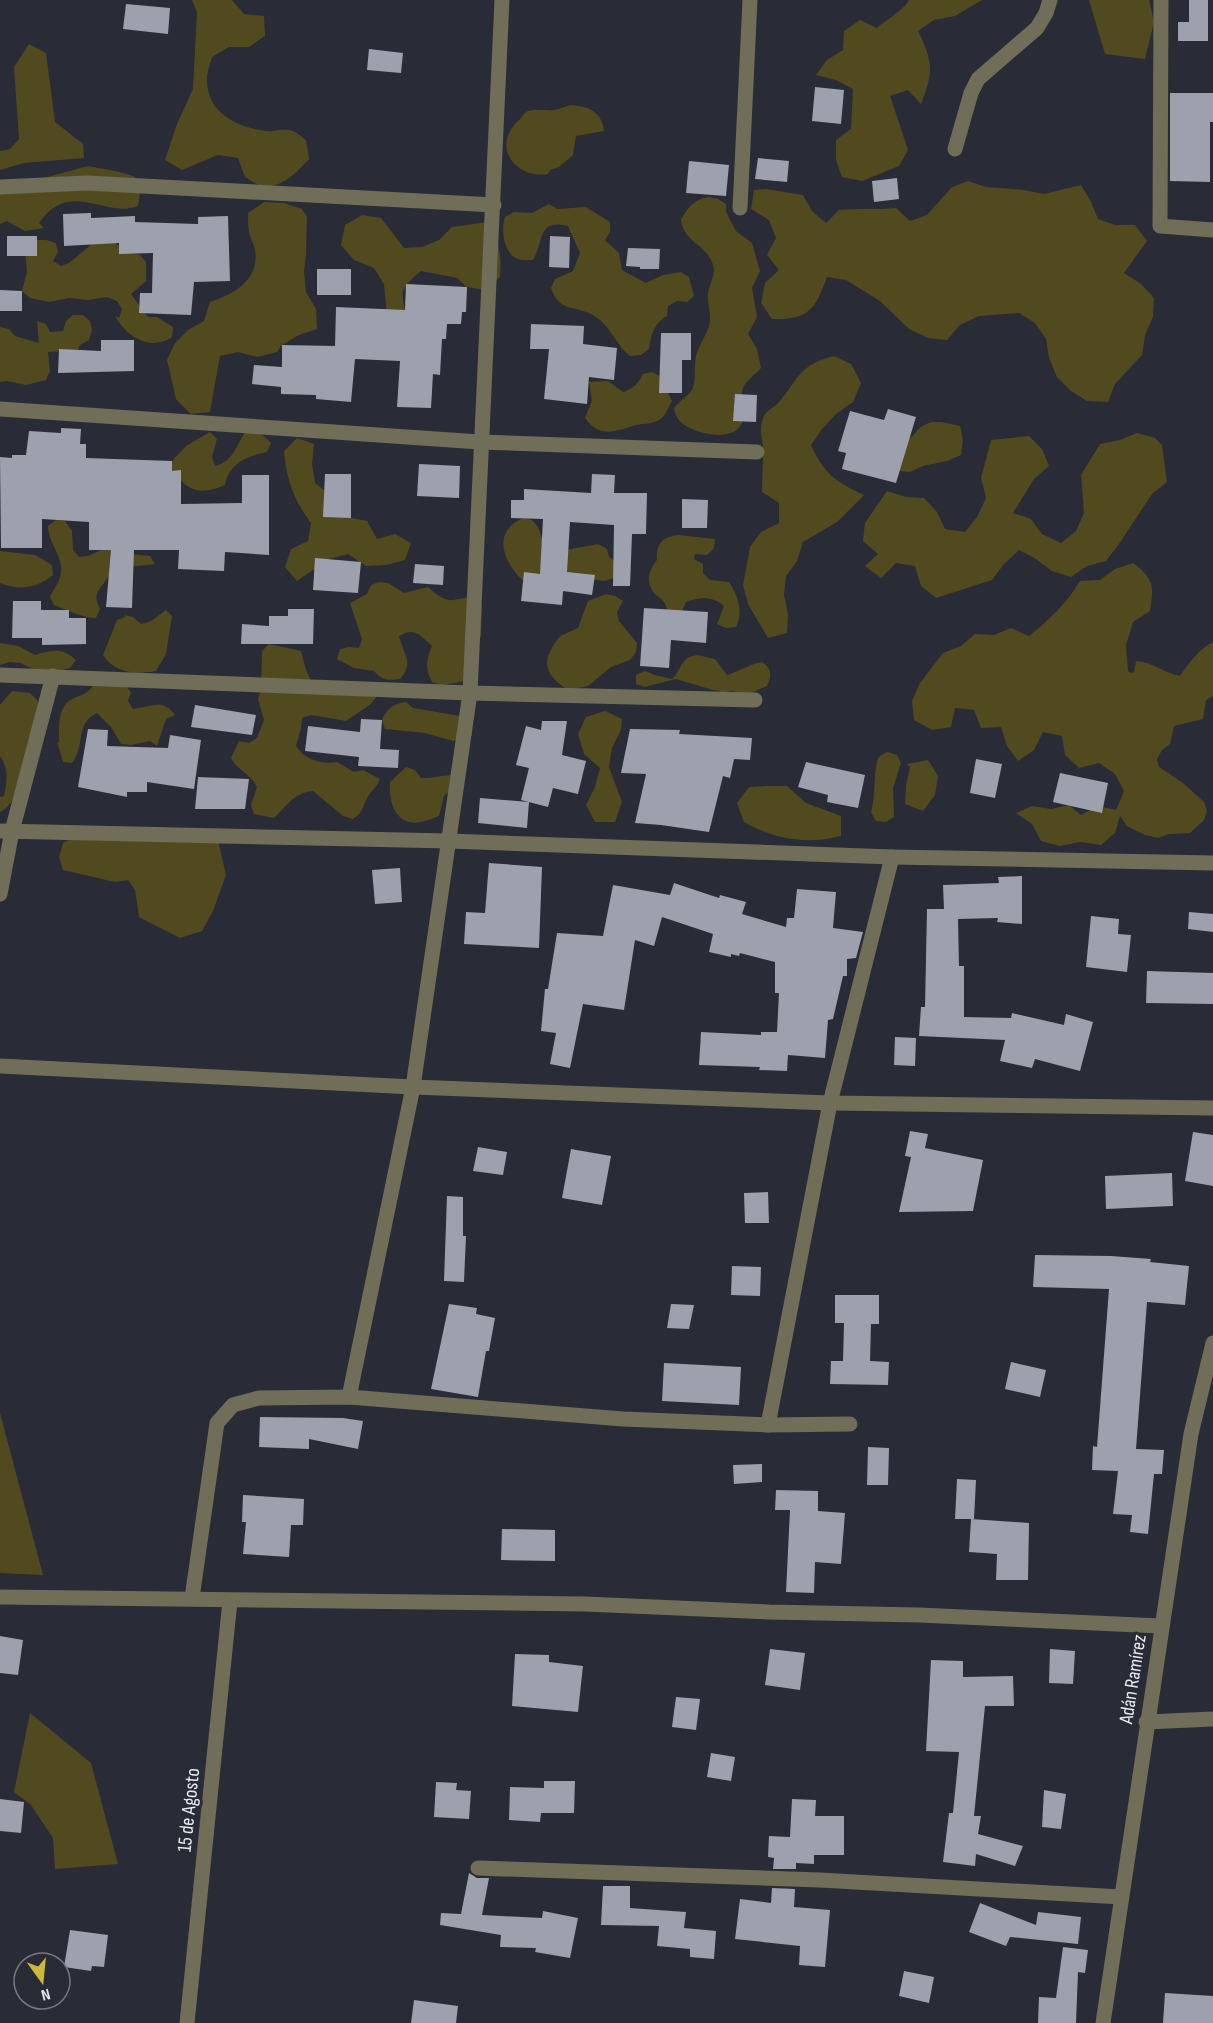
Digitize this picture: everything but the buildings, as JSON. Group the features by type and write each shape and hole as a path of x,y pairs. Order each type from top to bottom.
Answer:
{"street":[{"path":"349,1397 413,1088 470,693 502,0"},
{"path":"740,208 750,0"},
{"path":"955,149 971,93 978,79 1036,28 1046,13 1050,0"},
{"path":"1161,0 1160,226 1213,230"},
{"path":"0,187 87,183 494,205"},
{"path":"0,409 480,442 757,453"},
{"path":"0,675 470,693 755,700"},
{"path":"0,894 6,831 53,676"},
{"path":"6,831 448,841 892,857 1213,864"},
{"path":"768,1425 830,1103 892,857"},
{"path":"0,1066 413,1088 830,1103 1213,1108"},
{"name":"Adán Ramírez","path":"1102,2023 1191,1434 1213,1343"},
{"path":"192,1598 217,1423 233,1405 259,1398 349,1397 623,1419 768,1425 850,1424"},
{"path":"0,1597 585,1604 1161,1626"},
{"name":"15 de Agosto","path":"187,2023 230,1601"},
{"path":"1146,1722 1213,1719"},
{"path":"478,1868 819,1880 1121,1897"}],"shaded area":[{"path":"192,0 232,0 244,14 264,16 265,36 249,47 229,47 212,57 207,76 208,89 217,108 233,121 243,126 266,131 290,130 306,140 309,159 283,182 270,186 256,184 245,177 238,158 218,155 182,170 165,160 177,124 193,89 197,12"},
{"path":"909,0 982,0 955,16 934,20 918,31 927,51 930,67 930,75 921,104 908,90 890,96 908,150 899,166 862,181 842,177 836,160 836,140 851,129 853,89 836,80 816,75 827,60 843,50 844,31 860,20 877,28 900,11"},
{"path":"1089,0 1149,0 1154,22 1145,59 1105,54"},
{"path":"29,44 46,53 55,122 83,144 84,158 24,163 0,170 0,151 10,149 19,139 14,67"},
{"path":"572,105 584,107 598,115 604,131 576,136 573,155 559,167 550,170 548,174 526,172 518,167 511,160 507,151 507,142 510,132 524,114 533,110 554,110"},
{"path":"88,166 135,177 140,196 138,206 126,209 113,208 75,201 63,203 51,210 39,223 44,228 25,231 7,221 0,224 0,190"},
{"path":"968,181 986,187 1044,194 1081,185 1098,219 1115,225 1135,225 1147,241 1124,273 1141,284 1154,298 1153,317 1145,335 1142,355 1115,384 1108,402 1087,401 1071,391 1057,377 1049,358 1046,339 1035,323 1019,313 979,316 960,325 947,340 928,338 909,329 880,301 846,280 827,277 814,305 802,315 794,318 772,319 761,303 765,283 779,270 767,255 776,238 769,220 751,209 754,190 766,189 803,195 812,211 826,223 839,210 896,208 910,221 927,215 952,187"},
{"path":"709,197 726,204 726,212 736,231 752,243 760,271 752,288 757,317 748,334 757,349 761,368 744,385 742,396 744,416 740,427 734,432 720,435 703,433 687,426 677,418 674,408 693,388 696,356 710,322 708,293 714,270 704,250 686,233 681,219 692,204"},
{"path":"264,202 284,203 302,209 307,217 304,272 306,292 316,309 317,329 299,335 282,345 277,352 257,357 238,352 220,356 210,412 191,414 176,399 167,360 175,343 188,330 204,321 210,302 228,295 249,278 255,261 248,213"},
{"path":"549,204 557,209 586,207 610,222 610,232 605,240 619,253 622,270 646,283 663,275 681,272 689,277 694,296 687,302 677,301 668,306 667,316 654,330 649,349 641,355 630,356 596,317 564,305 555,296 551,288 555,279 573,271 580,253 568,226 558,224 546,228 533,260 516,258 507,249 503,232 505,217 514,212 532,213"},
{"path":"362,215 381,218 404,248 422,247 439,240 452,227 488,222 499,248 500,277 486,290 467,287 457,278 421,271 404,288 406,320 388,327 384,284 374,268 354,260 341,245 345,225"},
{"path":"36,240 56,243 58,252 53,261 61,266 69,263 92,244 103,240 112,240 126,252 140,255 146,262 146,281 131,294 148,317 157,317 173,327 172,337 155,343 139,340 125,330 115,316 119,318 122,309 117,301 107,297 88,300 69,298 49,302 30,298 22,291 27,271 25,252"},
{"path":"73,315 83,315 90,321 92,330 89,340 80,345 78,350 48,352 50,371 46,380 26,385 0,382 0,327 9,329 15,336 39,343 37,321 46,324 50,332 63,331 66,321"},
{"path":"834,356 851,364 861,383 853,402 836,414 811,445 821,463 832,476 864,495 837,522 803,542 797,561 786,576 784,595 788,614 787,633 768,638 748,604 743,585 750,547 761,532 779,523 779,503 762,492 763,418 779,402 801,373 814,363"},
{"path":"652,372 660,376 672,401 660,420 609,432 596,429 585,418 592,401 589,382 608,381 623,392 635,386 643,374"},
{"path":"932,422 960,426 963,440 961,455 910,472 900,471 897,467 905,440 922,426"},
{"path":"246,431 260,434 271,443 267,452 246,458 235,466 230,471 225,485 208,490 195,490 172,471 172,461 186,446 210,432 217,439 212,457 215,466 221,464 231,456"},
{"path":"1137,433 1155,438 1162,445 1167,482 1152,494 1106,561 1087,566 1071,577 1052,571 1019,550 992,580 936,598 921,586 915,566 896,563 881,578 865,566 878,554 863,541 865,523 887,491 906,497 924,498 937,512 945,529 965,532 977,517 986,498 981,478 991,440 1029,436 1042,449 1049,466 1034,479 1013,513 1031,519 1042,534 1061,543 1076,531 1084,513 1081,475 1100,444 1120,440"},
{"path":"297,438 314,444 312,464 315,483 330,495 332,514 367,521 377,539 395,534 411,543 405,560 386,565 366,566 348,554 329,559 297,581 285,567 291,549 308,541 311,523 296,498 285,461 284,451"},
{"path":"523,518 532,520 538,527 544,544 561,551 598,544 607,549 609,557 617,562 625,575 604,581 585,578 529,585 513,570 504,551 503,542 512,525"},
{"path":"56,520 65,521 72,531 73,550 79,557 104,549 114,549 150,556 155,564 126,567 109,576 98,592 97,601 100,609 96,618 80,615 54,605 50,597 59,580 61,566 48,526"},
{"path":"678,535 715,539 714,548 707,555 695,554 694,559 703,564 703,573 710,580 729,582 740,610 736,627 726,628 717,624 724,606 715,600 706,598 686,602 682,611 670,619 664,603 650,586 649,577 657,560 661,542"},
{"path":"0,551 35,555 52,565 53,575 41,583 28,587 14,587 0,583"},
{"path":"1133,563 1149,578 1152,595 1150,611 1133,622 1126,645 1128,671 1134,672 1136,661 1148,663 1180,676 1199,652 1213,642 1213,696 1206,700 1203,719 1174,726 1170,744 1162,750 1157,759 1159,767 1183,783 1204,802 1207,811 1204,820 1190,833 1169,834 1158,838 1145,835 1127,826 1120,816 1115,833 1101,845 1080,842 1060,846 1041,841 1032,824 1016,813 1032,806 1051,809 1069,805 1081,815 1098,806 1116,810 1124,791 1115,774 1099,763 1079,768 1065,755 1062,736 1043,732 1034,750 1018,761 1007,746 1001,727 981,728 974,710 955,708 951,727 932,730 914,720 912,701 920,683 943,653 961,646 975,634 994,635 1011,628 1029,636 1057,611 1080,581 1100,580 1115,569"},
{"path":"379,582 388,583 404,593 428,587 449,600 480,598 481,636 476,645 471,680 442,685 432,682 427,664 432,646 413,632 399,636 407,658 407,668 400,679 386,679 374,671 354,668 337,659 340,649 359,648 362,639 350,603 367,594 371,585"},
{"path":"606,594 623,601 617,612 619,621 637,643 636,652 630,660 611,667 588,686 569,690 553,678 548,667 549,655 560,637 578,628 588,601"},
{"path":"166,610 172,616 166,654 156,671 141,673 119,669 103,655 117,620 125,617 124,615 133,617 141,624 151,621"},
{"path":"0,643 18,646 35,655 61,651 76,660 70,668 58,671 38,671 20,663 10,662 0,665"},
{"path":"269,644 301,651 314,687 377,696 371,704 346,721 311,715 302,718 296,746 299,751 314,760 325,763 337,762 354,772 363,770 380,779 361,811 353,819 343,816 313,791 295,797 274,818 254,814 251,805 257,787 231,758 239,741 249,743 257,738 264,720 258,699 261,690 262,651"},
{"path":"697,655 715,659 727,675 762,662 768,667 769,682 767,686 749,694 713,690 676,679 645,687 636,684 636,675 645,671 672,679 687,658"},
{"path":"94,684 125,685 131,692 128,701 133,709 161,705 170,710 175,715 166,719 157,746 150,741 131,745 121,744 111,727 97,713 85,723 79,749 72,763 63,762 57,742 59,743 62,711 68,701 87,692"},
{"path":"12,691 30,693 38,701 37,712 28,762 22,779 8,806 0,812 0,797 4,796 7,775 0,756 0,705"},
{"path":"406,702 413,708 460,716 472,726 472,736 453,741 425,733 385,729 382,720 386,713 394,705"},
{"path":"605,711 622,719 621,730 612,748 609,767 622,802 615,822 595,822 586,805 595,787 600,768 584,754 578,734 586,717"},
{"path":"888,752 897,755 901,763 893,788 894,817 886,822 876,821 871,812 876,766 880,756"},
{"path":"928,760 938,776 935,795 923,811 905,804 910,767 907,764"},
{"path":"406,767 415,770 421,778 458,776 451,790 444,796 439,816 423,822 405,821 399,817 390,797 390,782"},
{"path":"787,786 806,803 841,816 841,836 816,840 791,839 767,833 744,822 737,803 749,787"},
{"path":"86,831 218,840 226,875 213,911 202,931 180,938 139,917 135,890 128,880 115,882 63,870 59,857 63,843"},
{"path":"0,1413 43,1575 0,1573"},
{"path":"30,1713 91,1763 118,1864 55,1869 53,1838 31,1805 14,1792"}]}
